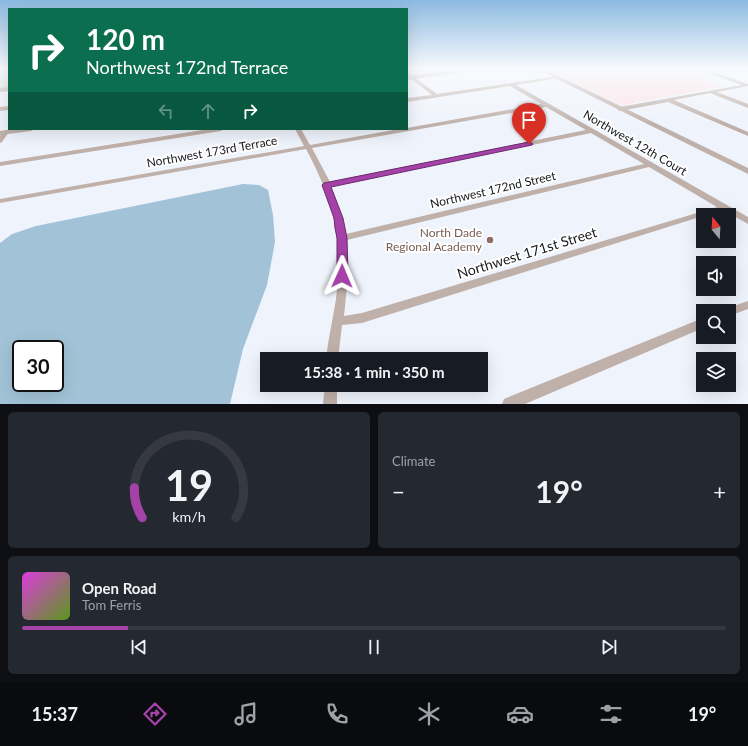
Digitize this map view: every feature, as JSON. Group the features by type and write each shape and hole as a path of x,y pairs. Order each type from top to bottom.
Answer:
{"street":[{"path":"425,88 436,96"},
{"path":"408,100 492,88"},
{"name":"Northwest 12th Court","path":"517,88 748,220"},
{"path":"579,88 748,171"},
{"path":"620,109 733,88"},
{"path":"710,92 748,106"},
{"path":"669,100 748,134"},
{"name":"Northwest 173rd Terrace","path":"408,129 546,105"},
{"path":"0,141 3,133 24,130"},
{"path":"0,164 215,130"},
{"path":"299,130 327,185 338,218 342,238 343,264 341,300 332,352"},
{"name":"Northwest 173rd Terrace","path":"0,201 401,130"},
{"path":"327,185 591,131"},
{"name":"Northwest 172nd Street","path":"342,238 650,165"},
{"name":"Northwest 171st Street","path":"338,321 362,318 724,207"},
{"path":"736,309 748,304"},
{"path":"509,404 696,326"},
{"path":"330,392 330,404"}],"shaded area":[{"path":"586,88 713,88 622,105"}],"water":[{"path":"243,184 259,185 268,190 273,215 275,242 267,285 243,349 230,404 0,404 0,243 12,234 36,226"}],"place":[{"name":"North Dade Regional Academy","path":"490,240"}],"route":[{"path":"342,276 342,238 338,218 327,185 529,144"}]}
